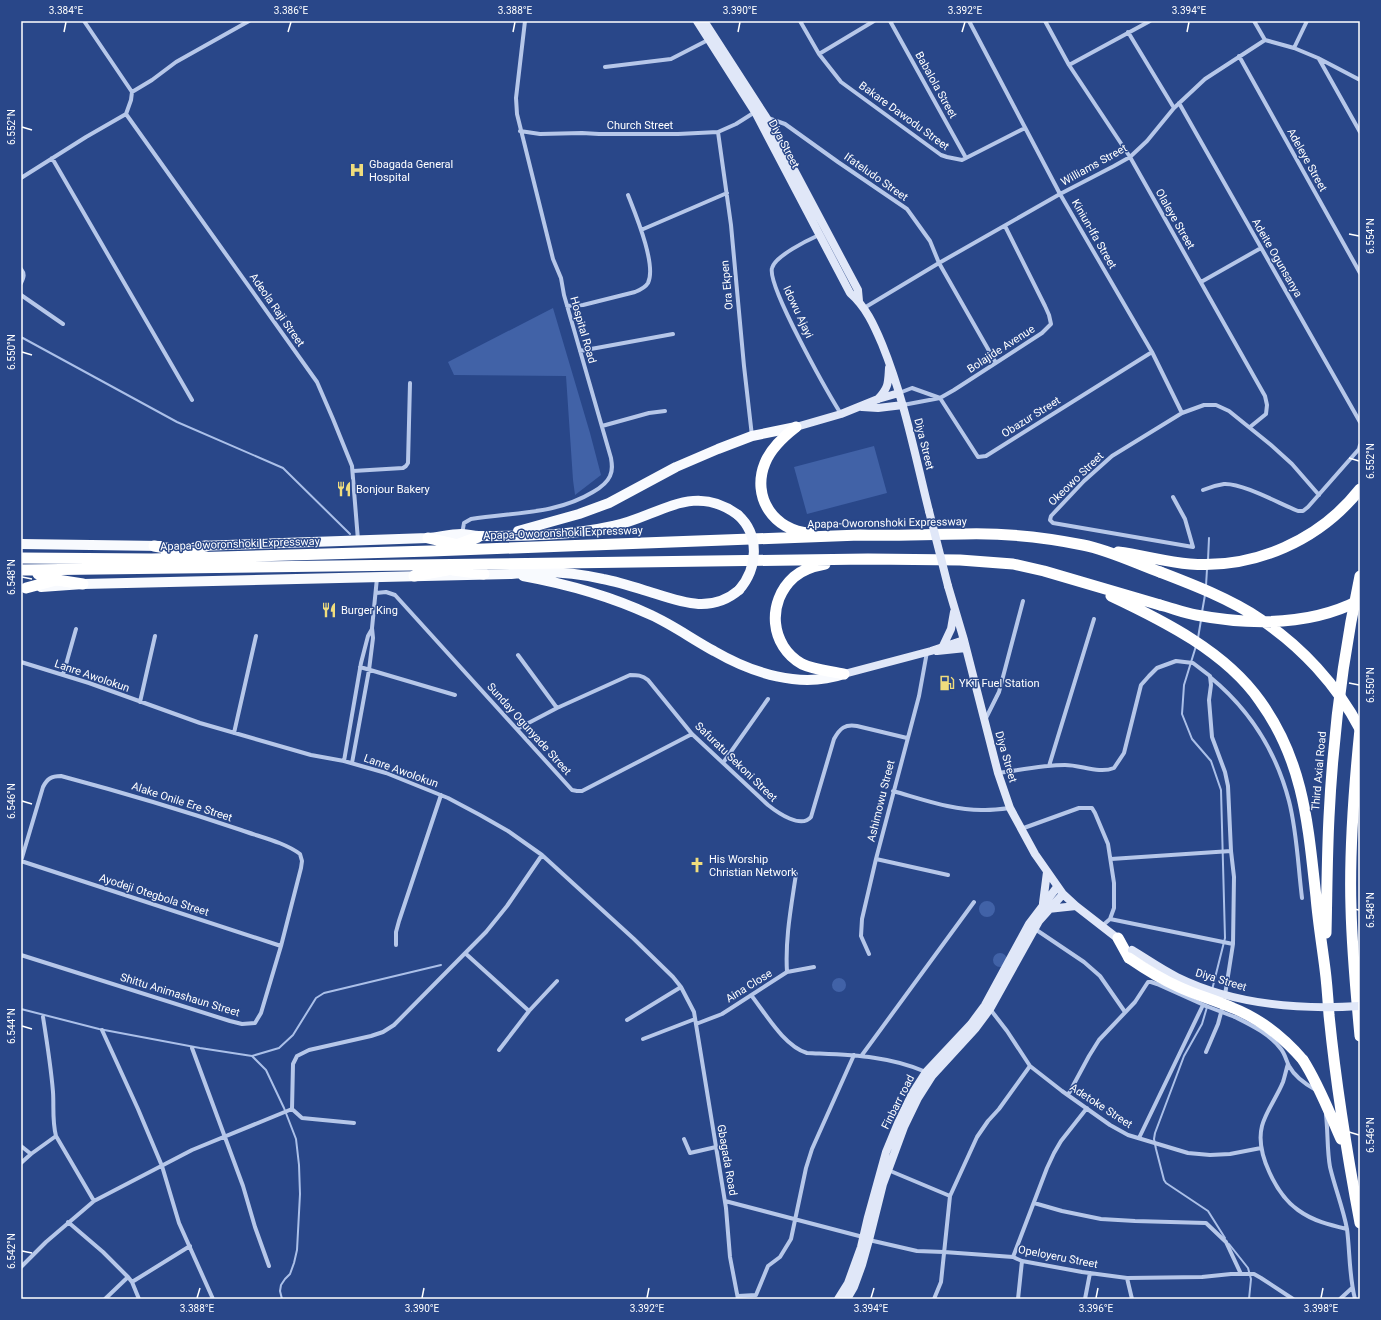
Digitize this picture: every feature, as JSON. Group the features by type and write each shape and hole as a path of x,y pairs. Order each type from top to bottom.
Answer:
{"highway":[{"path":"796,427 770,452 762,471 760,492 764,502 779,522 802,533 860,535"},
{"path":"1105,551 1136,554 1192,564 1226,564 1243,561 1265,555 1303,539 1334,517 1348,504 1360,489"},
{"name":"Apapa-Oworonshoki Expressway","path":"21,558 152,559 431,552 860,535 908,536 965,534 1024,537 1083,545 1105,551"},
{"path":"431,552 456,545 478,536"},
{"path":"428,538 481,550"},
{"path":"154,546 207,557"},
{"path":"152,559 179,551 206,546"},
{"path":"1105,551 1200,588 1260,619 1290,642 1332,684 1360,729 1354,787 1351,848 1351,908 1360,1036"},
{"path":"844,674 812,668 794,658 786,651 780,642 774,614 786,586 802,571 823,564 868,559"},
{"name":"Apapa-Oworonshoki Expressway","path":"24,570 414,570 478,564 868,559 984,560 1013,564 1044,571 1077,581"},
{"path":"449,570 478,564"},
{"path":"24,570 57,580 83,584"},
{"path":"24,588 57,580 82,570"},
{"path":"414,570 449,570 484,574"},
{"name":"Third Axial Road","path":"1325,969 1328,817 1336,719 1349,633 1360,576"},
{"path":"1077,581 1194,615 1230,620 1261,622 1302,618 1327,614 1350,606 1360,600"},
{"path":"1077,581 1130,605 1168,626 1207,650 1225,664 1260,700 1286,748 1300,788 1306,811 1339,1102 1360,1223"},
{"path":"1118,938 1131,954 1157,976 1179,987 1233,1007 1258,1020 1281,1037 1303,1060 1311,1072 1323,1096 1347,1154"}],"main road":[{"name":"Diya Street","path":"697,21 755,112 850,293 859,301 872,323 889,363 903,405 954,609 965,644 998,773 1010,808 1021,830 1057,887 1076,906 1118,938"},
{"name":"Diya Street","path":"704,21 766,118 858,290 859,301"},
{"path":"878,399 885,391 888,381 889,363"},
{"path":"502,535 550,523 609,503 676,467 752,436 796,427 841,414 878,399 899,393"},
{"path":"859,407 878,408 903,405"},
{"path":"502,535 549,535 591,530 631,522 671,505 698,500 709,500 730,509 738,515 749,528 754,542 753,564 747,578 739,590 726,600 718,602 691,604 679,602 629,586 576,574 532,571 511,574"},
{"name":"Apapa-Oworonshoki Expressway","path":"21,544 206,546 428,538 462,534 478,536 502,535"},
{"name":"Apapa-Oworonshoki Expressway","path":"24,588 83,584 377,577 414,570 511,574"},
{"path":"511,574 586,590 621,602 651,615 742,666 791,680 834,677 965,644"},
{"path":"943,646 951,629 954,609"},
{"path":"929,652 943,646 965,644"},
{"path":"1046,906 1047,872"},
{"path":"1036,922 1057,887"},
{"path":"1046,906 1063,894"},
{"path":"1046,906 1076,906"},
{"name":"Finbarr road","path":"847,1299 882,1184 904,1127 918,1098 932,1076 976,1028 990,1009 1036,922"},
{"name":"Finbarr road","path":"866,1238 868,1217 886,1152 912,1094 926,1072 971,1024 1036,922"},
{"name":"Diya Street","path":"1131,954 1178,977 1211,990 1239,998 1291,1007 1315,1008 1360,1006"},
{"name":"Finbarr road","path":"838,1299 851,1285"}],"street":[{"path":"21,178 126,114 132,92 84,21"},
{"path":"132,92 152,80 176,62 249,21"},
{"name":"Hospital Road","path":"462,534 464,524 471,519 548,510 582,499 598,490 606,483 610,477 612,466 602,426 567,306 561,278 551,253 520,131 516,98 525,21"},
{"name":"Bakare Dawodu Street","path":"800,21 819,54 841,82 926,145 947,158 962,160 1025,128"},
{"path":"819,54 874,21"},
{"name":"Babalola Street","path":"890,21 966,158"},
{"name":"Kiniun-Ifa Street","path":"969,21 1060,194 1152,352 1182,413"},
{"name":"Olaleye Street","path":"1045,21 1069,64 1130,157 1265,396 1267,405 1266,414 1250,427"},
{"path":"1069,64 1150,21"},
{"path":"1254,21 1265,40 1294,48 1318,58 1360,80"},
{"path":"1294,48 1308,21"},
{"path":"1128,32 1174,108"},
{"path":"605,67 671,59 708,40"},
{"name":"Williams Street","path":"863,308 939,262 1060,194 1130,157 1147,142 1174,108 1205,79 1265,40"},
{"name":"Adeleye Street","path":"1239,56 1360,274"},
{"path":"1318,58 1360,132"},
{"name":"Adeite Ogunsanya","path":"1179,103 1360,422"},
{"name":"Church Street","path":"520,131 540,134 678,134 718,132 736,124 755,112"},
{"name":"Adeola Raji Street","path":"126,114 316,382 334,419 353,471 358,540"},
{"name":"Ifateludo Street","path":"766,118 785,124 907,209 930,241 939,262 996,363"},
{"name":"Ora Ekpen","path":"718,132 731,225 752,436"},
{"path":"52,158 192,400"},
{"path":"641,230 727,194"},
{"path":"567,306 583,305 636,292 643,289 648,283 651,270 641,230 628,195"},
{"name":"Bolajide Avenue","path":"903,405 940,398 1042,333 1051,324 1045,306 1005,226"},
{"name":"Idowu Ajayi","path":"819,235 778,259 772,269 772,277 781,303 841,414"},
{"path":"1201,282 1262,248"},
{"path":"21,268 24,273 21,283"},
{"path":"21,294 63,324"},
{"path":"580,351 673,334"},
{"name":"Obazur Street","path":"940,398 978,457 986,456 1152,352"},
{"path":"353,471 403,468 408,463 410,383"},
{"path":"899,393 912,388 940,398"},
{"name":"Okeowo Street","path":"1173,497 1185,518 1193,546 1052,524 1050,520 1051,516 1084,481 1112,456 1182,413 1204,405 1216,405 1229,411 1250,427 1292,464 1319,495"},
{"path":"602,426 649,413 665,411"},
{"path":"1203,490 1215,485 1226,484 1245,489 1298,512 1303,511 1359,449 1360,445"},
{"path":"352,763 369,670 373,638 372,628 377,577"},
{"name":"Sunday Ogunyade Street","path":"376,593 386,592 395,595 572,790 577,792 582,791 692,734"},
{"path":"985,720 999,692 1023,602"},
{"path":"1049,766 1094,619"},
{"path":"63,674 76,628"},
{"path":"344,761 360,668 368,636 372,628"},
{"path":"140,702 155,636"},
{"path":"234,733 256,636"},
{"name":"Ashimowu Street","path":"868,954 861,936 862,919 929,652"},
{"path":"518,655 557,708"},
{"path":"998,773 1066,765 1103,770 1114,768 1124,753 1141,686 1157,668 1176,661 1193,663 1227,691 1255,724 1276,764 1289,801 1293,821 1302,898"},
{"name":"Lanre Awolokun","path":"21,662 63,674 200,723 311,755 344,761 386,773 441,795 480,815 508,831 542,855 634,939 681,987 694,1012 696,1024"},
{"path":"360,668 455,695"},
{"name":"Safuratu Sekoni Street","path":"517,729 557,708 630,675 644,676 692,734 776,812 802,822 809,820 811,817 834,739 838,731 843,726 857,726 907,738"},
{"path":"1206,1052 1220,1018 1227,986 1233,944 1234,877 1231,850 1228,786 1225,772 1212,737 1210,676"},
{"path":"723,763 768,699"},
{"name":"Alake Onile Ere Street","path":"21,861 43,788 46,781 56,776 61,776 128,794 228,826 288,846 300,854 302,868 282,946"},
{"path":"893,791 964,808 984,810 1010,808"},
{"path":"396,945 396,932 399,921 441,795"},
{"path":"1021,830 1079,808 1092,808 1108,844 1114,883 1114,908 1110,919 1102,926"},
{"path":"1111,859 1231,850"},
{"path":"354,1123 302,1118 292,1109 293,1064 297,1056 309,1050 371,1036 394,1025 486,932 508,906 542,855"},
{"path":"876,859 948,876"},
{"name":"Ayodeji Otegbola Street","path":"21,861 282,946"},
{"path":"787,972 786,952 788,929 796,874"},
{"path":"862,1055 974,902"},
{"path":"1110,919 1233,944"},
{"path":"1036,922 1100,976 1125,1012"},
{"name":"Shittu Animashaun Street","path":"21,955 230,1021 250,1024 255,1023 262,1013 282,946"},
{"path":"465,953 529,1011"},
{"name":"Aina Close","path":"696,1024 722,1014 787,972 814,967"},
{"path":"499,1050 529,1011 557,981"},
{"path":"1068,1095 1088,1056 1099,1040 1135,1002 1148,982 1235,1017 1264,1033 1281,1049 1292,1071 1300,1080 1323,1096 1330,1168 1347,1229 1352,1288 1355,1299"},
{"path":"627,1020 681,987"},
{"path":"751,995 787,1042 800,1051 807,1053 862,1055 905,1064 926,1072"},
{"path":"1139,1138 1205,1006"},
{"name":"Adetoke Street","path":"990,1009 1007,1031 1030,1066 1110,1125 1128,1135 1188,1153 1210,1155 1230,1154 1261,1148"},
{"path":"43,1017 53,1091 54,1128 56,1136 94,1201"},
{"path":"643,1039 695,1019"},
{"name":"Gbagada Road","path":"696,1024 725,1201 730,1257 738,1297"},
{"path":"102,1030 162,1166 179,1223 213,1299"},
{"path":"192,1048 270,1266"},
{"path":"738,1297 756,1295 768,1266 780,1257 791,1239 806,1168 812,1149 854,1055"},
{"path":"1288,1064 1283,1082 1262,1126 1260,1137 1261,1148 1269,1170 1287,1200 1307,1216 1322,1223 1347,1229"},
{"path":"934,1299 941,1282 950,1196 977,1137 1030,1066"},
{"path":"1012,1257 1054,1153 1087,1108"},
{"path":"21,1268 46,1242 94,1201 192,1150 292,1109"},
{"path":"21,1164 31,1154 56,1136"},
{"path":"684,1139 690,1152 716,1147"},
{"path":"21,1146 31,1154"},
{"path":"888,1170 950,1196"},
{"name":"Opeloyeru Street","path":"725,1201 917,1251 1012,1257 1022,1261 1127,1278 1202,1277 1254,1274 1293,1299"},
{"path":"1034,1203 1062,1211 1101,1219 1135,1222 1206,1223 1226,1242 1243,1274"},
{"path":"68,1222 108,1256 128,1277 132,1282 139,1299"},
{"path":"132,1282 190,1246"},
{"path":"1018,1299 1022,1261"},
{"path":"1085,1299 1090,1273"},
{"path":"105,1299 128,1277"},
{"path":"1127,1278 1132,1299"},
{"path":"1340,1299 1352,1288"}],"shaded area":[{"path":"553,308 601,475 575,495 566,376 454,375 448,362"},
{"path":"874,446 887,493 807,514 794,467"},
{"path":"984,901 990,901 995,906 993,915 990,917 984,917 979,912 979,906"},
{"path":"1000,953 1005,955 1007,960 1005,965 1000,967 995,965 993,960 995,955"},
{"path":"836,978 842,978 846,982 846,988 842,992 836,992 832,988 832,982"}],"waterway":[{"path":"21,337 177,422 283,468 350,534"},
{"path":"1208,560 1209,538"},
{"path":"1206,586 1207,569"},
{"path":"1202,612 1205,595"},
{"path":"1198,638 1201,620"},
{"path":"1196,646 1184,685 1182,714 1192,739 1211,761 1221,790 1225,938 1212,990"},
{"path":"21,1009 99,1029 252,1056 279,1048 293,1035 316,998 324,993 441,965"},
{"path":"1207,1007 1202,1024 1184,1056 1154,1139 1166,1183 1208,1211 1225,1238"},
{"path":"252,1056 266,1070 284,1108 296,1139 300,1194 297,1250 290,1274 281,1285 280,1291 282,1299"},
{"path":"1229,1244 1248,1268 1251,1279 1249,1299"}],"place":[{"name":"Gbagada General Hospital","path":"357,170"},
{"name":"Bonjour Bakery","path":"344,489"},
{"name":"Burger King","path":"329,610"},
{"name":"YKT Fuel Station","path":"947,683"},
{"name":"His Worship Christian Network","path":"697,865"}]}
